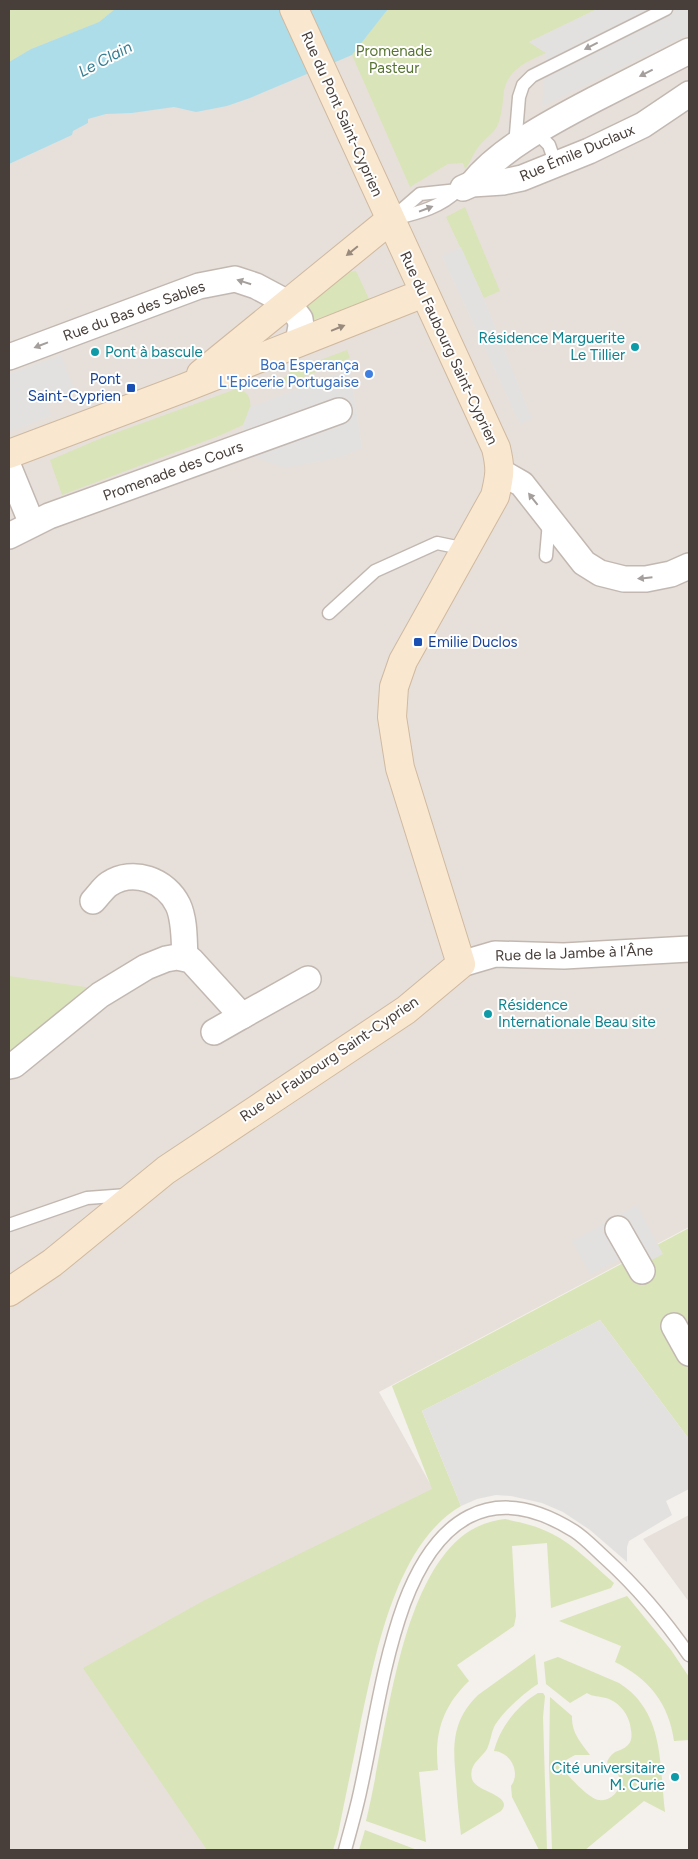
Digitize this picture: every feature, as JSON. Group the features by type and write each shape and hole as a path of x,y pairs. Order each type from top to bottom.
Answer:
{"street":[{"name":"Rue du Pont Saint-Cyprien","path":"294,9 390,220"},
{"name":"Rue Émile Duclaux","path":"465,187 514,146 554,121 689,51"},
{"name":"Rue Émile Duclaux","path":"465,187 522,178 556,165 643,126 687,98"},
{"name":"Rue du Faubourg Saint-Cyprien","path":"9,1292 52,1263 166,1170 406,1010 460,964 400,768 392,717 394,687 403,662 495,496 501,472 496,448 390,220"},
{"path":"184,388 390,220"},
{"name":"Rue du Bas des Sables","path":"9,357 199,286 235,279 256,286 288,302"},
{"path":"9,454 184,388 424,293"},
{"path":"288,302 300,319 301,326 298,343"},
{"name":"Promenade des Cours","path":"9,536 32,524 339,411"},
{"path":"9,468 32,524"},
{"path":"501,472 522,484 584,563 600,573 624,579 646,579 671,574 689,566"},
{"path":"93,901 109,884 129,878 145,878 160,884 173,896 181,913 185,958"},
{"name":"Rue de la Jambe à l'Âne","path":"460,964 495,954 564,956 689,949"},
{"path":"9,1066 14,1065 100,995 146,967 166,960 185,958 196,964 242,1016"},
{"path":"214,1032 308,979"},
{"path":"618,1229 642,1271"},
{"path":"674,1326 689,1352"}],"lane":[{"path":"514,146 523,84 532,76 666,9"},
{"path":"536,132 549,146 556,165"},
{"path":"390,220 426,210 449,199 465,187"},
{"path":"546,556 549,519"},
{"path":"329,612 375,571 437,543 466,549"},
{"path":"9,1225 87,1198 135,1195"},
{"path":"345,1850 360,1792 391,1644 404,1603 414,1581 437,1543 460,1520 487,1510 501,1507 515,1508 542,1514 575,1532 624,1575 644,1596 689,1655"}],"shaded area":[{"path":"9,9 689,9 689,1227 379,1392 433,1489 214,1850 9,1850"},
{"path":"597,9 689,9 689,34 542,107 546,53 529,42"},
{"path":"461,247 532,419 520,424 442,256"},
{"path":"61,355 75,391 47,399 51,416 9,432 9,374"},
{"path":"350,369 362,448 342,457 285,468 251,456 243,425 250,407"},
{"path":"637,1205 663,1254 628,1273 620,1259 591,1275 572,1241"},
{"path":"600,1320 689,1439 689,1489 666,1501 672,1515 629,1541 627,1562 590,1530 563,1512 542,1503 511,1496 496,1495 477,1499 461,1506 422,1411"},
{"path":"689,1515 689,1602 643,1539"}],"green space":[{"path":"9,9 115,9 99,22 31,49 9,62"},
{"name":"Promenade Pasteur","path":"388,9 597,9 529,42 546,53 532,59 514,71 506,83 497,126 480,145 465,169 463,163 448,164 410,187 352,55"},
{"path":"465,207 500,291 484,298 446,217"},
{"path":"356,271 370,301 310,321 301,304 343,273"},
{"path":"347,350 350,358 275,387 291,371"},
{"path":"236,389 245,392 250,399 251,418 243,425 62,495 50,460 104,437"},
{"path":"9,976 92,988 75,998 52,1023 9,1059"},
{"path":"689,1228 689,1439 600,1320 422,1411 461,1506 438,1524 419,1547 404,1574 391,1604 373,1668 333,1850 207,1850 83,1668 203,1601 432,1489 392,1386"},
{"path":"505,1519 536,1527 565,1541 614,1583 611,1588 551,1608 547,1543 512,1546 516,1616 514,1626 457,1665 469,1681 452,1701 442,1722 437,1745 438,1770 419,1772 426,1842 366,1821 397,1670 407,1631 421,1594 438,1563 460,1538 470,1531 487,1523"},
{"path":"627,1596 671,1650 689,1677 689,1740 674,1741 667,1715 655,1693 627,1668 615,1662 621,1646 559,1621"},
{"path":"535,1654 538,1684 514,1703 497,1721 487,1749 472,1769 472,1779 475,1783 499,1797 503,1801 504,1806 501,1811 461,1835 454,1757 458,1725 469,1705 478,1695"},
{"path":"558,1657 619,1683 634,1695 645,1709 652,1724 660,1758 665,1812 644,1801 585,1850 552,1850 549,1765 550,1697 572,1716 575,1732 590,1755 575,1755 566,1760 566,1773 581,1789 595,1799 609,1799 616,1793 620,1784 618,1774 607,1762 612,1755 629,1743 631,1732 629,1720 623,1710 611,1700 587,1693 570,1703 546,1684 544,1662"},
{"path":"538,1693 543,1693 545,1696 543,1717 547,1850 539,1850 512,1797 511,1786 515,1775 513,1764 505,1755 494,1751 505,1725 511,1717"},
{"path":"365,1830 417,1850 359,1850"}],"water":[{"name":"Le Clain","path":"115,9 388,9 352,55 250,98 227,106 196,112 174,107 132,113 106,114 88,119 88,123 73,131 72,135 9,164 9,62 31,49 99,22"}],"place":[{"name":"Résidence Marguerite Le Tillier","path":"635,347"},
{"name":"Pont à bascule","path":"95,352"},
{"name":"Boa Esperança L'Epicerie Portugaise","path":"369,374"},
{"name":"Pont Saint-Cyprien","path":"131,388"},
{"name":"Emilie Duclos","path":"418,642"},
{"name":"Résidence Internationale Beau site","path":"488,1014"},
{"name":"Cité universitaire M. Curie","path":"675,1777"}]}
